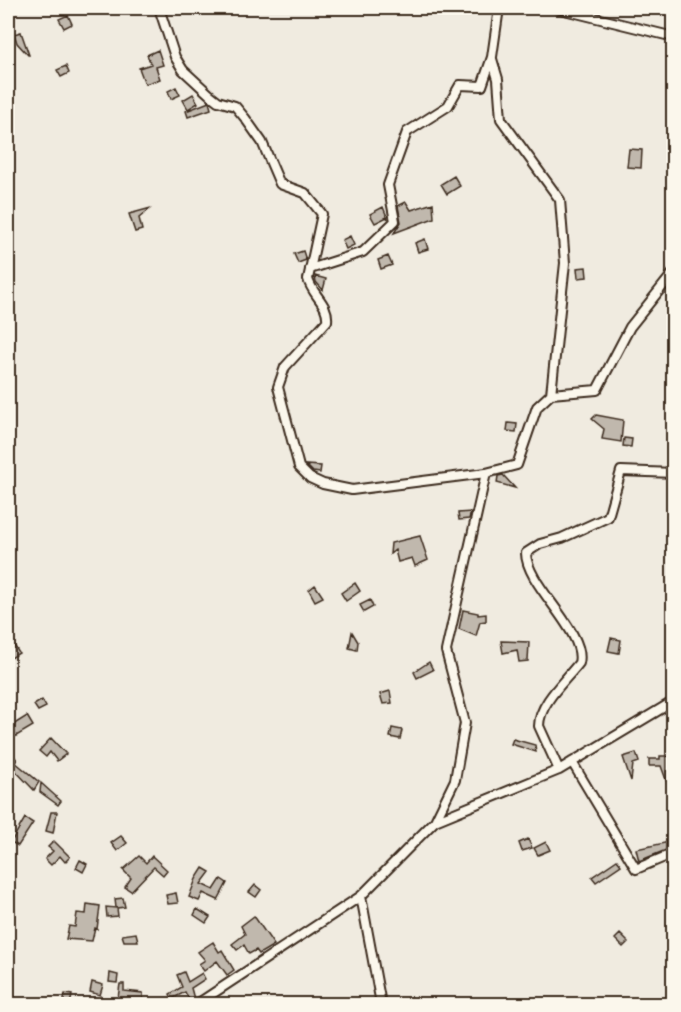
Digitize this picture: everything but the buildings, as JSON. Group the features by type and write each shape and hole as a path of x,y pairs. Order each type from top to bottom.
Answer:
{"street":[{"path":"159,8 175,57 183,70 218,101 235,106 262,142 280,184 305,193 320,209 321,220 309,269 310,288 327,311 327,321 285,367 278,387 299,467 310,478 322,484 352,490 486,472 517,465 537,407 551,393 565,263 560,200 501,119 498,78 492,57"},
{"path":"309,269 363,252 396,221 388,184 407,132 448,106 460,85 482,86 492,57 499,8"},
{"path":"556,8 674,37"},
{"path":"551,393 597,390 630,327 674,272"},
{"path":"559,770 539,726 539,719 544,707 579,663 581,656 570,630 534,575 526,553 540,544 562,538 608,517 621,471 674,473"},
{"path":"198,1005 361,896 435,821 455,780 465,723 446,651 486,472"},
{"path":"435,821 559,770 674,701"},
{"path":"572,762 636,868 674,853"},
{"path":"361,896 381,1005"}]}
